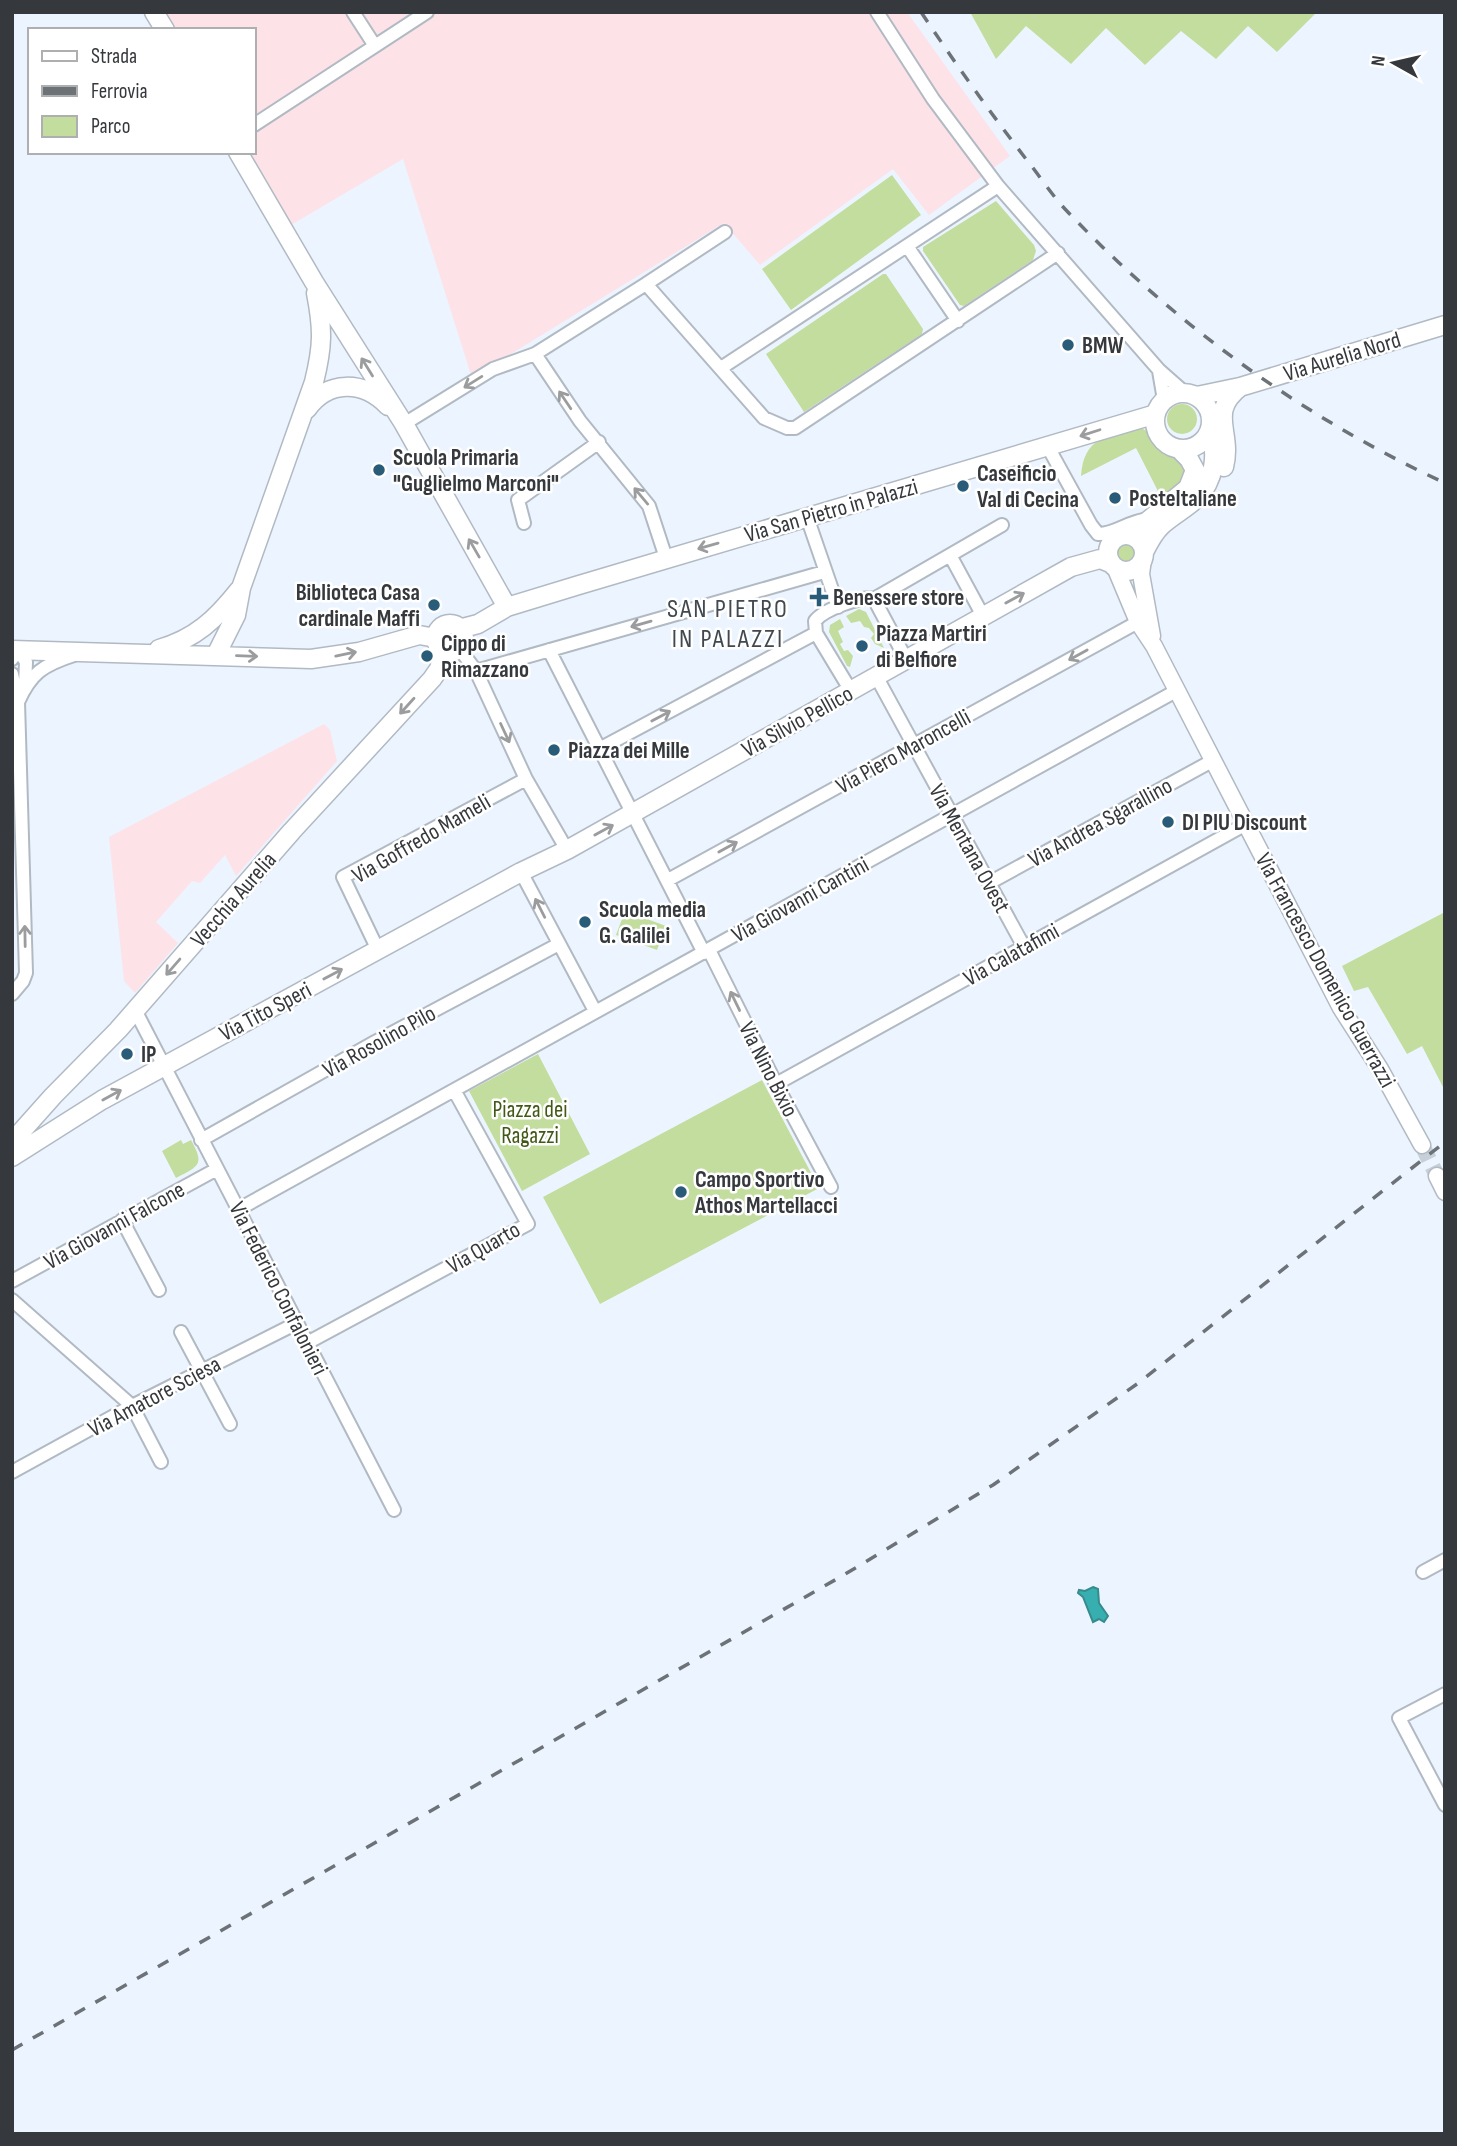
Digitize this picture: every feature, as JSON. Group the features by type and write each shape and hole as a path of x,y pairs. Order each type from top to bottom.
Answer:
{"main road":[{"path":"155,12 164,28"},
{"path":"239,154 314,282 404,424 507,607 484,621 460,628 444,625 438,630 446,646"},
{"path":"214,655 236,615 241,588 320,357 323,333 314,282"},
{"name":"Via Aurelia Nord","path":"1191,395 1240,387 1445,325"},
{"path":"302,416 315,398 324,391 354,387 384,402 404,424"},
{"path":"1179,449 1197,446 1209,432 1211,424 1208,408 1191,395 1170,396 1160,407 1157,432 1163,440 1179,449 1189,459 1195,470 1192,481 1188,488 1134,531 1118,537 1110,545 1108,551 1113,565 1120,570 1136,568 1162,525 1198,497 1222,472 1226,439 1224,403 1228,396 1240,387"},
{"name":"Via San Pietro in Palazzi","path":"507,607 1048,447 1160,407"},
{"path":"1198,497 1213,468 1214,448 1209,432"},
{"path":"1124,535 1135,537 1142,546 1143,555"},
{"name":"Via Silvio Pellico","path":"522,872 634,813 1071,567 1100,559 1113,565"},
{"path":"145,653 179,643 198,632 219,616 241,588"},
{"path":"214,655 213,631 219,616"},
{"name":"Vecchia Aurelia","path":"12,1142 135,1010 292,831 439,670 446,646 463,639 460,628"},
{"path":"14,653 145,653 311,659 334,657 419,635 446,646"},
{"name":"Via Tito Speri","path":"12,1157 163,1066 522,872"},
{"path":"53,1096 52,1108 56,1116 73,1119"}],"street":[{"path":"353,12 374,46"},
{"path":"256,124 427,12"},
{"path":"877,12 933,99 998,186 1159,370 1191,395"},
{"path":"721,368 998,186"},
{"path":"404,424 493,369 535,355 725,232"},
{"path":"907,246 958,321"},
{"path":"646,284 764,418 787,428 795,428 1058,253"},
{"path":"535,355 580,421 649,506 666,558"},
{"path":"1159,370 1160,407"},
{"path":"524,523 518,500 599,442"},
{"path":"1048,447 1098,534 1106,534 1131,522 1148,520"},
{"path":"807,517 838,607"},
{"path":"851,691 816,633 815,621 818,617 865,597 874,599 1002,525"},
{"path":"950,555 983,616"},
{"name":"Via Francesco Domenico Guerrazzi","path":"1143,555 1141,574 1154,646"},
{"name":"Via Francesco Domenico Guerrazzi","path":"1113,565 1138,622 1154,646 1341,1007 1380,1069 1422,1145"},
{"path":"476,671 824,572"},
{"path":"874,599 906,659"},
{"name":"Via Piero Maroncelli","path":"668,880 1138,622"},
{"path":"601,748 816,633"},
{"path":"446,646 476,671 526,779 567,850"},
{"path":"549,650 634,813"},
{"path":"16,682 84,652"},
{"path":"12,994 26,973 18,877 16,682 26,663 14,653"},
{"name":"Via Mentana Ovest","path":"876,676 1024,947"},
{"name":"Via Giovanni Cantini","path":"239,1209 1176,691"},
{"name":"Via Andrea Sgarallino","path":"989,883 1212,761"},
{"name":"Via Goffredo Mameli","path":"378,950 343,877 526,779"},
{"name":"Via Nino Bixio","path":"634,813 831,1187"},
{"name":"Via Calatafimi","path":"776,1084 1246,824"},
{"path":"522,872 594,1011"},
{"name":"Via Rosolino Pilo","path":"201,1140 375,1042 559,944"},
{"name":"Via Federico Confalonieri","path":"135,1010 394,1510"},
{"name":"Via Quarto","path":"307,1343 528,1224 454,1090"},
{"name":"Via Giovanni Falcone","path":"12,1281 217,1169"},
{"path":"1437,1176 1445,1192"},
{"path":"122,1220 159,1290"},
{"path":"12,1300 132,1406 161,1462"},
{"name":"Via Amatore Sciesa","path":"12,1472 132,1406 297,1323"},
{"path":"181,1332 230,1424"},
{"path":"1423,1572 1445,1560"},
{"path":"1445,1695 1399,1718 1439,1781 1445,1805"}],"shaded area":[{"path":"166,12 907,12 1010,156 929,215 893,169 760,265 724,223 472,378 403,159 291,225 249,154 256,154 256,28 175,28"},
{"path":"324,724 330,730 337,761 236,876 225,855 200,883 192,881 156,922 178,943 135,993 124,981 109,837"}],"green space":[{"path":"970,12 1317,12 1277,52 1248,26 1216,59 1181,31 1145,65 1106,28 1071,64 1026,26 996,59"},
{"path":"892,175 921,215 791,310 762,269"},
{"path":"996,201 1034,245 1036,251 1033,260 964,306 960,305 923,251 923,247"},
{"path":"886,274 923,329 922,334 804,412 766,354"},
{"path":"1182,404 1188,405 1196,413 1196,425 1188,433 1182,434 1176,433 1168,425 1167,419 1168,413 1176,405"},
{"path":"1140,427 1150,433 1160,447 1179,458 1189,476 1162,499 1136,448 1081,476 1087,453 1099,440"},
{"path":"1126,541 1134,545 1138,553 1134,561 1126,565 1118,561 1114,553 1118,545"},
{"path":"859,609 866,612 884,648 875,644 871,638 874,634 869,628 864,627 860,621 851,623 846,616"},
{"path":"840,619 844,627 838,631 843,642 840,644 844,651 848,650 853,656 850,667 829,632 830,625"},
{"path":"625,911 666,926 657,950 616,935"},
{"path":"1445,912 1445,1091 1422,1046 1407,1054 1368,987 1354,991 1342,966"},
{"name":"Piazza dei Ragazzi","path":"538,1054 590,1154 522,1191 469,1091"},
{"name":"Campo Sportivo Athos Martellacci","path":"762,1080 819,1188 600,1304 543,1197"},
{"path":"181,1140 183,1144 191,1140 198,1160 195,1167 176,1178 162,1151"}],"water":[{"path":"1093,1587 1098,1589 1099,1603 1108,1616 1104,1622 1099,1619 1093,1622 1083,1597 1078,1593 1079,1590 1085,1591"}],"tunnel":[{"path":"1422,1145 1437,1176"}],"railway":[{"path":"921,12 985,105 1055,197 1106,251 1150,291 1242,364 1290,397 1392,457 1445,483"},
{"path":"12,2050 842,1576 993,1485 1137,1384 1445,1142"}],"place":[{"name":"BMW","path":"1068,345"},
{"name":"Scuola Primaria \"Guglielmo Marconi\"","path":"379,470"},
{"name":"Caseificio Val di Cecina","path":"963,486"},
{"name":"PosteItaliane","path":"1115,498"},
{"name":"Benessere store","path":"819,597"},
{"name":"Biblioteca Casa cardinale Maffi","path":"434,605"},
{"name":"Piazza Martiri di Belfiore","path":"862,646"},
{"name":"Cippo di Rimazzano","path":"427,656"},
{"name":"Piazza dei Mille","path":"554,750"},
{"name":"DI PIU Discount","path":"1168,822"},
{"name":"Scuola media G. Galilei","path":"585,922"},
{"name":"IP","path":"127,1054"},
{"name":"Campo Sportivo Athos Martellacci","path":"681,1192"}],"district":[{"name":"SAN PIETRO IN PALAZZI","path":"728,623"}]}
